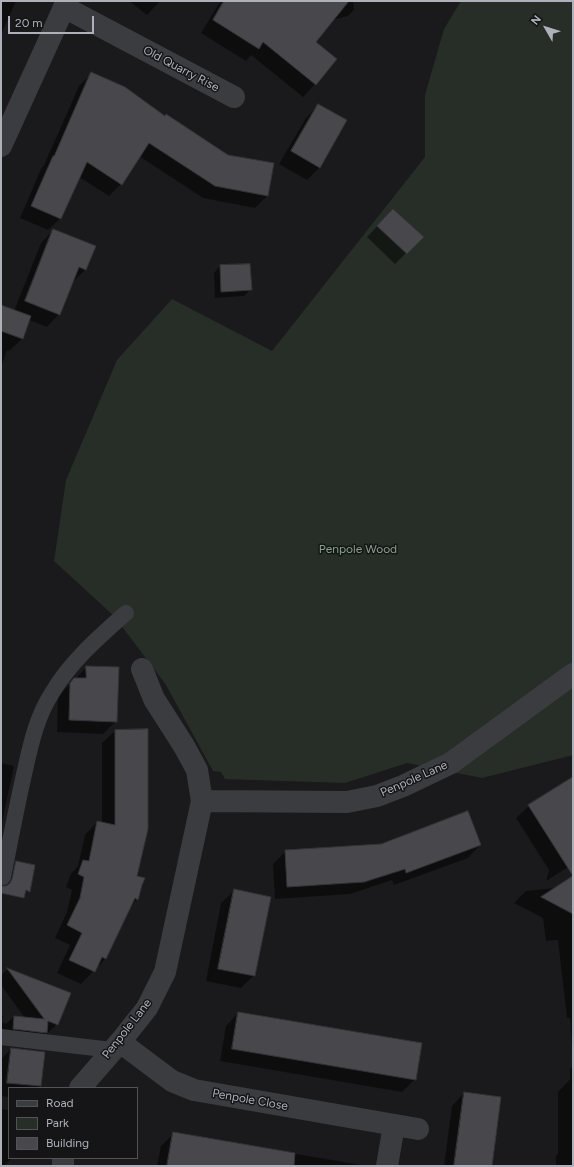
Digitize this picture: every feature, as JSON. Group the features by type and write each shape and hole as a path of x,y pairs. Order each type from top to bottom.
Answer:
{"street":[{"name":"Old Quarry Rise","path":"66,4 234,96"},
{"path":"1,146 66,4"},
{"name":"Penpole Lane","path":"81,1087 147,1008 165,972 202,801 197,770 184,746 154,699 142,669"},
{"name":"Penpole Lane","path":"202,801 347,802 377,796 403,786 451,763 573,674"},
{"name":"Penpole Close","path":"116,1046 172,1081 194,1090 418,1129"},
{"path":"386,1166 394,1125"}],"lane":[{"path":"3,877 17,802 31,744 43,708 66,672 126,613"},
{"path":"1,1037 116,1046"}],"green space":[{"name":"Penpole Wood","path":"461,1 573,1 573,755 482,778 407,763 345,783 225,779 221,772 213,771 166,685 114,616 54,561 66,480 117,360 172,299 272,351 425,157 425,95 444,29"}],"building":[{"path":"224,1 349,1 316,42 337,59 316,85 263,42 259,49 213,20"},
{"path":"91,72 125,87 165,116 166,114 228,155 274,163 268,196 215,186 149,143 122,185 87,162 61,219 31,206"},
{"path":"318,104 347,120 320,168 291,151"},
{"path":"393,209 424,237 407,254 377,226"},
{"path":"53,229 96,246 86,270 79,267 60,315 25,301"},
{"path":"250,264 252,290 221,292 220,265"},
{"path":"1,305 31,316 23,339 1,331"},
{"path":"86,666 119,667 117,722 69,720 70,683 74,678 86,678"},
{"path":"148,729 148,829 137,876 145,878 138,900 135,898 106,959 102,957 95,972 69,960 82,933 67,925 80,898 84,877 78,874 83,860 89,861 97,821 115,825 115,730"},
{"path":"573,777 573,876 528,805"},
{"path":"468,811 481,845 406,873 405,869 364,882 287,887 285,850 381,844"},
{"path":"16,861 35,865 30,892 26,890 24,898 1,893 1,886 6,886 12,879"},
{"path":"573,876 573,914 541,897"},
{"path":"234,889 271,897 255,976 218,969"},
{"path":"7,968 71,993 58,1025 48,1021 47,1033 13,1029 14,1016 44,1019"},
{"path":"238,1012 422,1043 416,1080 232,1049"},
{"path":"11,1048 45,1052 41,1086 7,1083"},
{"path":"464,1092 501,1097 492,1166 454,1166"},
{"path":"173,1132 295,1153 294,1166 167,1166"}]}
